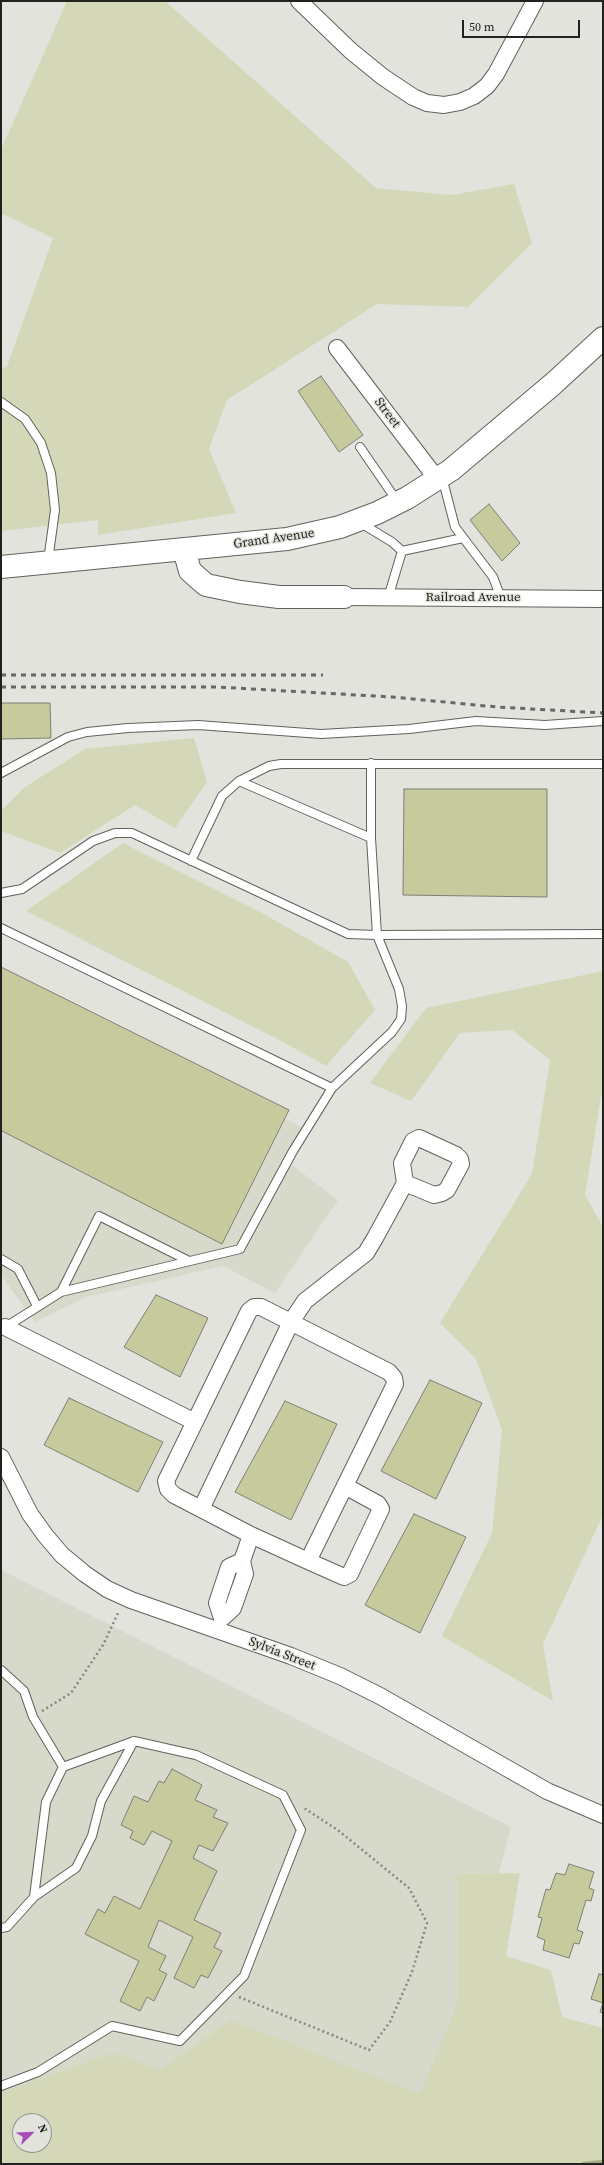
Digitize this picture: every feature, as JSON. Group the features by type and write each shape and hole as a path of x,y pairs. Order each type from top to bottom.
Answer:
{"main road":[{"name":"Grand Avenue","path":"1,567 287,539 340,527 398,503 440,478 501,429 603,338"},
{"path":"184,549 190,571 206,585 240,592 279,597 344,597"}],"street":[{"path":"299,1 320,23 362,60 413,97 427,103 444,105 460,102 474,96 487,86 496,74 535,1"},
{"name":"Street","path":"337,348 440,478"},
{"name":"Railroad Avenue","path":"344,597 603,599"},
{"path":"201,1509 291,1322 305,1301 366,1253 405,1183"},
{"path":"308,1561 395,1384 394,1378 389,1372 291,1322 261,1307 254,1307 248,1311 166,1480 168,1489 174,1495 251,1535 308,1561 344,1577 350,1574 381,1510 378,1504 345,1486"},
{"path":"3,1328 194,1422"},
{"name":"Sylvia Street","path":"1,1457 30,1514 54,1545 85,1574 131,1600 220,1624 340,1676 380,1696 547,1791 603,1815"},
{"path":"220,1624 217,1603 229,1567 242,1561 251,1535"}],"lane":[{"path":"1,402 25,419 41,443 51,473 55,510 48,562"},
{"path":"360,447 398,503"},
{"path":"440,478 455,527 493,577 501,598"},
{"path":"357,520 392,542 402,551"},
{"path":"402,551 463,538"},
{"path":"388,598 402,551"},
{"path":"1,774 68,737 87,732 128,728 198,725 321,734 409,729 476,721 545,725 603,722"},
{"path":"3,1328 61,1292 240,1249 293,1151 332,1088 392,1032 401,1019 402,1006 399,989 377,935 371,838 371,763"},
{"path":"191,861 222,796 239,781 269,766 281,764 371,763 603,764"},
{"path":"239,781 371,838"},
{"path":"1,893 22,889 93,841 115,833 132,833 348,934 603,934"},
{"path":"1,928 332,1088"},
{"path":"61,1292 99,1216 189,1261"},
{"path":"1,1259 18,1269 37,1306"},
{"path":"1,1670 24,1692 34,1717 63,1767"},
{"path":"1,1928 7,1927 34,1897 76,1868 92,1836 101,1801 134,1741"},
{"path":"1,2086 38,2072 112,2026 180,2041 244,1976 301,1830 283,1795 196,1754 134,1741 63,1767 46,1802 34,1897"}],"path":[{"path":"34,1717 71,1693 104,1645 118,1612 131,1600"},
{"path":"228,1992 369,2050 390,2022 412,1972 427,1922 409,1888 339,1831 283,1795"}],"shaded area":[{"path":"1,981 304,1128 288,1162 338,1200 275,1293 223,1266 86,1297 35,1322 1,1275"},
{"path":"1,1570 511,1827 421,2164 1,2164"}],"green space":[{"path":"67,1 165,1 376,188 451,195 514,184 532,243 468,307 377,304 227,400 209,449 236,513 98,535 98,520 1,531 1,369 7,366 53,238 1,213 1,150"},
{"path":"194,738 207,782 175,828 135,805 60,853 1,831 1,811 25,787 85,749"},
{"path":"123,843 262,913 348,962 375,1010 326,1066 281,1041 26,911"},
{"path":"603,971 603,1084 585,1195 603,1227 603,1515 543,1644 553,1701 442,1636 492,1533 502,1430 476,1359 440,1323 532,1174 550,1060 512,1030 460,1033 411,1101 370,1083 426,1008"},
{"path":"520,1873 506,1956 551,1970 562,2017 603,2028 603,2164 1,2164 1,2093 113,2053 161,2070 231,2020 420,2094 457,2005 457,1874"}],"building":[{"path":"321,376 363,435 339,452 298,391"},
{"path":"489,504 520,543 502,561 470,520"},
{"path":"1,703 50,703 51,738 1,739"},
{"path":"404,789 547,789 547,897 403,895"},
{"path":"1,967 289,1110 222,1244 2,1131 1,1133"},
{"path":"156,1295 208,1318 180,1377 124,1347"},
{"path":"430,1380 482,1403 436,1499 381,1471"},
{"path":"69,1398 163,1442 138,1492 44,1445"},
{"path":"285,1401 337,1424 291,1520 235,1492"},
{"path":"414,1514 466,1537 420,1633 365,1605"},
{"path":"172,1769 202,1785 195,1800 217,1810 213,1817 228,1823 213,1851 199,1845 193,1858 217,1871 194,1920 221,1933 214,1947 222,1951 208,1978 201,1975 194,1988 174,1978 193,1937 159,1920 148,1947 166,1956 159,1970 167,1974 154,2001 147,1997 140,2011 120,2001 139,1961 85,1934 98,1909 105,1913 114,1896 140,1909 172,1841 152,1831 144,1845 130,1838 133,1831 121,1825 134,1796 148,1802 159,1781 164,1783"},
{"path":"569,1864 594,1872 589,1888 594,1890 591,1901 586,1900 577,1930 583,1932 579,1944 574,1943 569,1958 543,1950 545,1940 537,1937 542,1918 538,1917 546,1889 550,1890 556,1873 565,1875"},
{"path":"599,1974 603,1975 603,2003 591,1999"},
{"path":"603,2003 603,2013 600,2012"}],"waterway":[{"path":"584,2164 603,2162"}],"railway":[{"path":"1,675 323,675"},
{"path":"1,687 217,687 392,697 497,707 603,713"}]}
